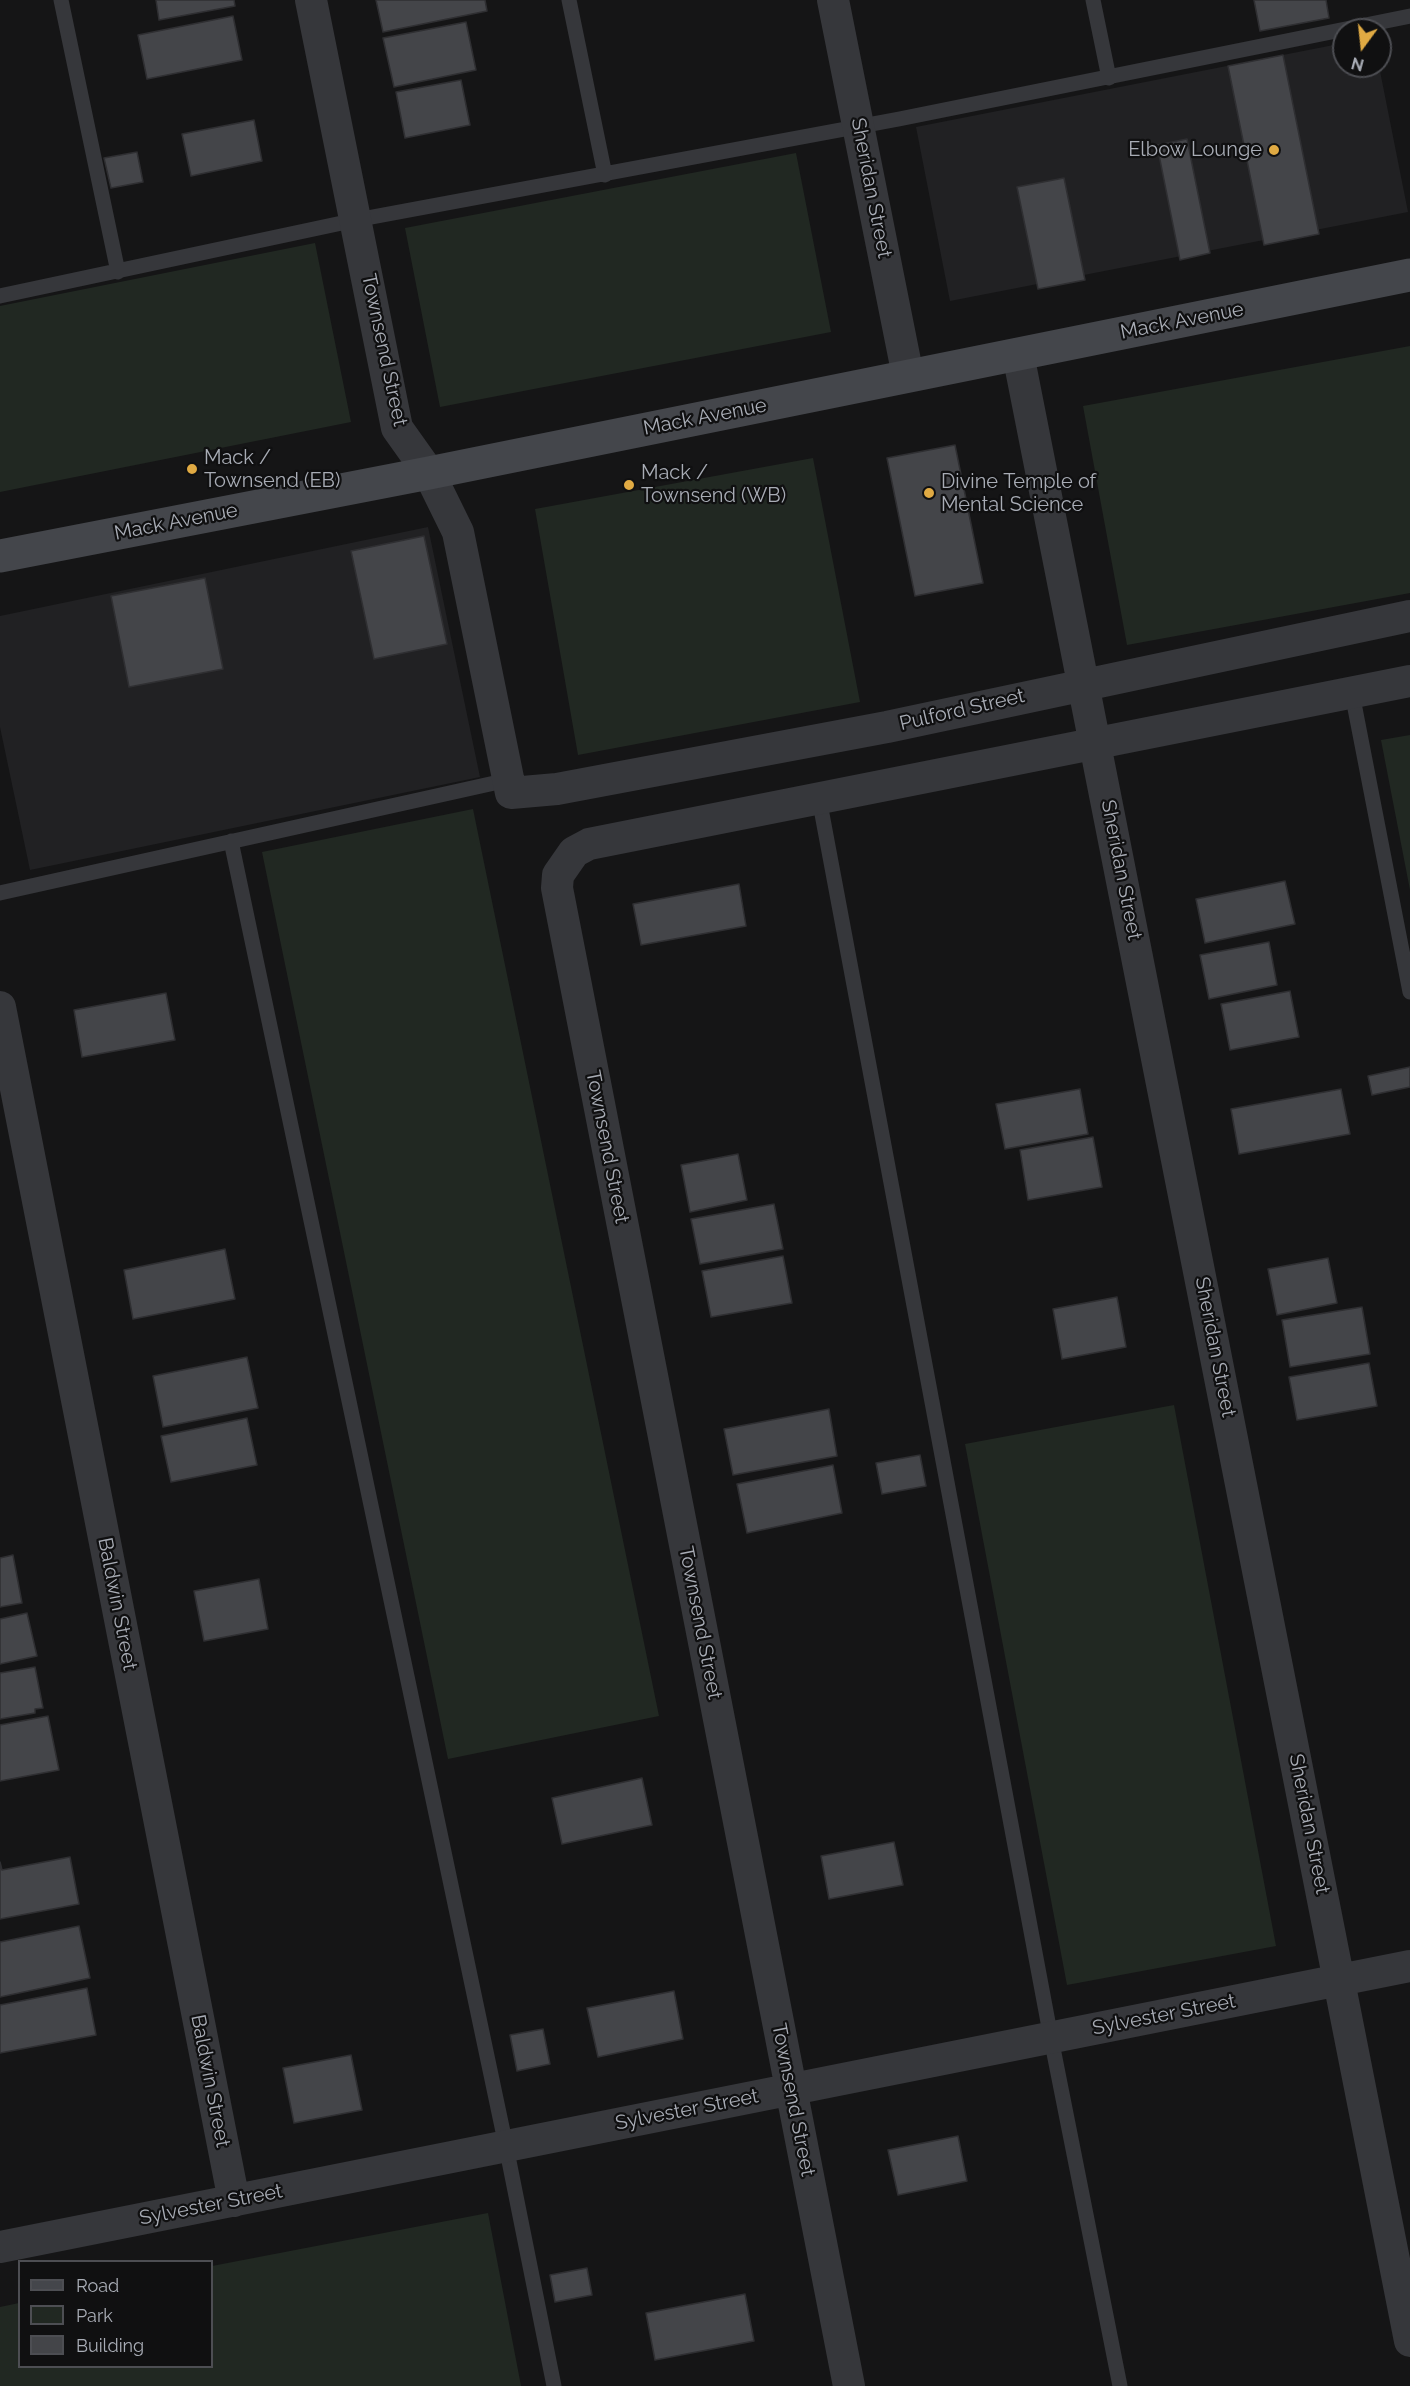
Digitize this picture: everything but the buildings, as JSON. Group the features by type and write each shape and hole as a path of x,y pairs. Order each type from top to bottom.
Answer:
{"main road":[{"name":"Mack Avenue","path":"0,556 429,473 1410,275"}],"street":[{"name":"Townsend Street","path":"311,0 397,428 429,473 458,532 510,786"},
{"name":"Sheridan Street","path":"834,0 908,376"},
{"name":"Sheridan Street","path":"1018,354 1410,2341"},
{"name":"Pulford Street","path":"510,786 557,789 887,727 1084,683 1410,616"},
{"path":"819,798 1410,681"},
{"name":"Townsend Street","path":"819,798 589,844 574,852 565,862 558,875 557,888 849,2386"},
{"name":"Baldwin Street","path":"0,1007 234,2200"},
{"name":"Sylvester Street","path":"0,2247 1410,1966"}],"lane":[{"path":"61,0 118,272"},
{"path":"569,0 605,176"},
{"path":"1094,0 1109,78"},
{"path":"0,296 356,220 605,176 859,127 1410,16"},
{"path":"1352,693 1410,993"},
{"path":"0,893 231,841 510,786"},
{"path":"819,798 1051,2038 1120,2386"},
{"path":"231,841 506,2146 554,2386"}],"shaded area":[{"path":"1332,45 1332,78 1381,78 1408,212 950,301 916,127"},
{"path":"428,527 480,777 30,870 0,727 0,616"}],"green space":[{"path":"796,153 831,332 440,407 405,228"},
{"path":"315,243 351,422 0,492 0,306"},
{"path":"1410,346 1410,593 1127,645 1083,406"},
{"path":"813,458 860,702 578,755 535,509"},
{"path":"1410,735 1410,890 1381,740"},
{"path":"473,809 659,1716 448,1759 262,852"},
{"path":"1174,1405 1276,1946 1067,1985 965,1444"},
{"path":"488,2213 521,2386 0,2386 0,2307 18,2303 18,2368 213,2368 213,2266"}],"place":[{"name":"Elbow Lounge","path":"1274,150"},
{"name":"Mack / Townsend (EB)","path":"192,469"},
{"name":"Mack / Townsend (WB)","path":"629,485"},
{"name":"Divine Temple of Mental Science","path":"929,493"}]}
